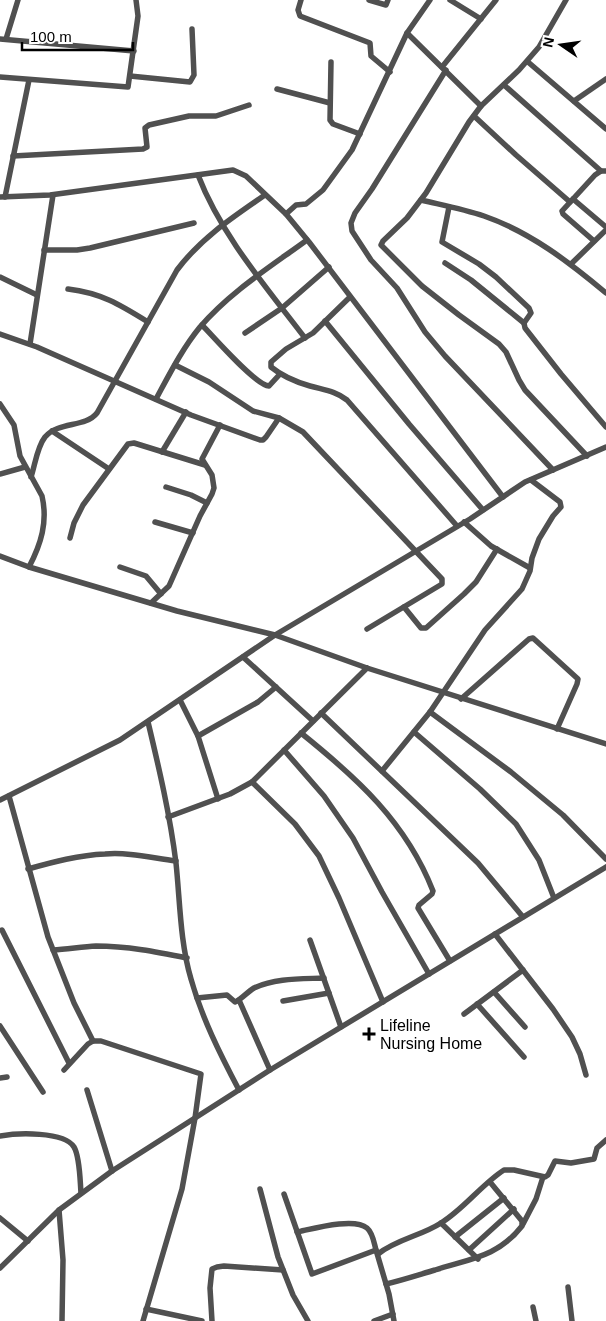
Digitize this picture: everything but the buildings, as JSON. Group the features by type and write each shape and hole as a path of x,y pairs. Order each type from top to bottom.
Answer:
{"street":[{"path":"18,0 3,39 134,51"},
{"path":"0,77 126,88 129,84 138,16 136,0"},
{"path":"301,0 298,10 300,16 370,43 371,56 390,72"},
{"path":"368,0 386,5 388,0"},
{"path":"450,0 481,19"},
{"path":"496,0 444,69 372,189 355,213 351,223 352,231 371,260 397,288 425,332 553,470"},
{"path":"566,0 539,47 528,62 481,106 421,200 407,218 383,241 382,247 440,301 499,344 506,352 525,390 587,456"},
{"path":"286,214 296,205 306,204 323,190 348,156 390,72 407,33 429,1"},
{"path":"130,76 190,82 194,75 192,29"},
{"path":"407,33 481,106"},
{"path":"331,62 329,117 331,122 360,134"},
{"path":"528,62 606,129"},
{"path":"574,101 606,79"},
{"path":"29,80 2,197 53,195 228,170 237,171 246,176 286,214 307,240 502,497"},
{"path":"504,85 603,171 562,211 563,214 594,241"},
{"path":"277,89 330,102"},
{"path":"13,156 143,149 148,145 146,128 149,125 189,116 216,116 249,105"},
{"path":"474,116 516,155 606,229 571,264"},
{"path":"198,175 207,198 257,276 306,338"},
{"path":"30,344 53,195"},
{"path":"31,477 41,443 46,436 52,431 93,418 177,270 190,252 223,224 266,195"},
{"path":"421,200 486,217 544,245 571,264 606,293"},
{"path":"450,207 442,242 479,264 530,308 531,313 524,323"},
{"path":"44,250 90,248 194,223"},
{"path":"156,399 175,365 202,325 233,294 307,240"},
{"path":"445,263 471,280 524,323 525,328 606,427"},
{"path":"245,333 282,308 328,267"},
{"path":"0,277 37,294"},
{"path":"68,288 103,297 148,322"},
{"path":"350,297 313,334 286,348 271,362 271,367 280,374 310,386 337,393 348,400 457,526"},
{"path":"325,321 409,424 483,510"},
{"path":"202,325 253,377 263,384 270,386 280,374"},
{"path":"0,334 30,344 186,412 263,440 279,418"},
{"path":"175,365 198,375 253,411 279,418 303,432 442,579 443,583 367,629"},
{"path":"0,404 14,425 20,456 42,496 43,535 29,567"},
{"path":"162,452 186,412"},
{"path":"150,603 173,580 214,488 212,475 202,461 202,457 220,425"},
{"path":"52,431 109,469"},
{"path":"70,538 77,515 124,446 131,443 206,465"},
{"path":"0,800 120,740 275,636 531,480 606,447"},
{"path":"0,474 25,467"},
{"path":"382,771 444,693 485,630 522,589 539,539 561,507 560,502 531,480"},
{"path":"166,487 191,495 207,503"},
{"path":"155,522 193,533"},
{"path":"464,522 497,549 530,568"},
{"path":"404,607 421,628 424,629 476,582 497,549"},
{"path":"0,556 29,567 150,603 275,636 461,699 606,743"},
{"path":"120,567 146,576 161,594"},
{"path":"461,699 529,639 533,638 578,679 578,684 557,729"},
{"path":"243,657 313,721"},
{"path":"168,817 230,794 252,782 367,668"},
{"path":"198,736 258,702 276,687"},
{"path":"180,700 198,736 218,799"},
{"path":"430,712 511,772 563,815 606,859"},
{"path":"321,713 478,863 523,917"},
{"path":"148,722 176,862 182,934 190,977 217,1049 239,1090"},
{"path":"414,732 480,788 516,824 538,860 554,898"},
{"path":"301,733 366,789 390,816 415,850 433,891 432,894 418,905 418,908 450,961"},
{"path":"284,750 324,796 353,838 430,974"},
{"path":"252,782 295,824 319,856 383,1002"},
{"path":"8,796 53,950 74,1003 93,1041"},
{"path":"28,869 66,859 105,854 136,855 176,862"},
{"path":"0,1268 59,1210 112,1171 270,1070 606,867"},
{"path":"2,930 69,1063"},
{"path":"495,934 572,1038 580,1054 586,1075"},
{"path":"310,940 341,1027"},
{"path":"53,950 97,946 119,947 142,949 187,958"},
{"path":"464,1014 523,970"},
{"path":"197,998 224,995 230,997 234,1002 262,985 289,980 324,978"},
{"path":"494,992 525,1027"},
{"path":"283,1001 330,994"},
{"path":"239,1000 270,1070"},
{"path":"477,1004 524,1057"},
{"path":"0,1026 43,1092"},
{"path":"64,1070 88,1044 93,1041 101,1041 201,1074 182,1189 143,1321"},
{"path":"0,1078 7,1077"},
{"path":"87,1090 112,1171"},
{"path":"0,1136 24,1134 54,1137 69,1142 75,1148 81,1193"},
{"path":"284,1194 312,1274 377,1252 441,1224 500,1172 507,1169 543,1177 548,1175 555,1161 571,1163 594,1159 597,1148 606,1140"},
{"path":"386,1284 478,1259 497,1250 520,1229 536,1200 543,1177"},
{"path":"490,1182 514,1209 523,1224"},
{"path":"260,1189 278,1257 294,1295 308,1321"},
{"path":"456,1237 504,1198"},
{"path":"469,1250 514,1209"},
{"path":"59,1210 63,1260 62,1321"},
{"path":"0,1218 28,1241"},
{"path":"297,1232 333,1225 358,1224 365,1226 370,1232 377,1252 394,1321"},
{"path":"441,1224 478,1259"},
{"path":"212,1321 210,1288 212,1269 224,1266 283,1270"},
{"path":"568,1287 572,1321"},
{"path":"533,1307 536,1321"},
{"path":"146,1309 202,1321"},
{"path":"374,1321 393,1314"}],"place":[{"name":"Lifeline Nursing Home","path":"369,1034"}]}
